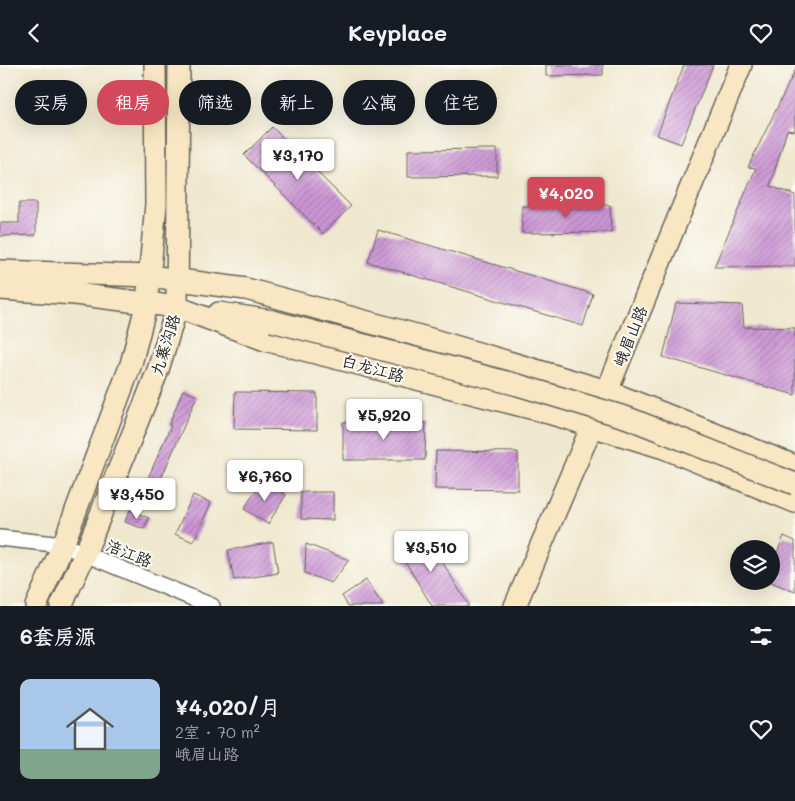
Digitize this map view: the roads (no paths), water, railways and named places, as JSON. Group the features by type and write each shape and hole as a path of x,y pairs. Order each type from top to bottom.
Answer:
{"street":[{"name":"九寨沟路","path":"36,606 63,545 131,364 147,302 156,204 155,65"},
{"name":"九寨沟路","path":"61,606 85,554 158,370 176,307 178,279 179,65"},
{"name":"峨眉山路","path":"515,606 592,427 741,65"},
{"path":"0,271 150,276 246,289 607,391 795,466"},
{"name":"白龙江路","path":"0,289 147,302 176,307 265,340 664,448 795,502"},
{"path":"176,307 272,321 518,385 628,418 795,484"},
{"name":"涪江路","path":"0,538 63,545 212,606"}]}
